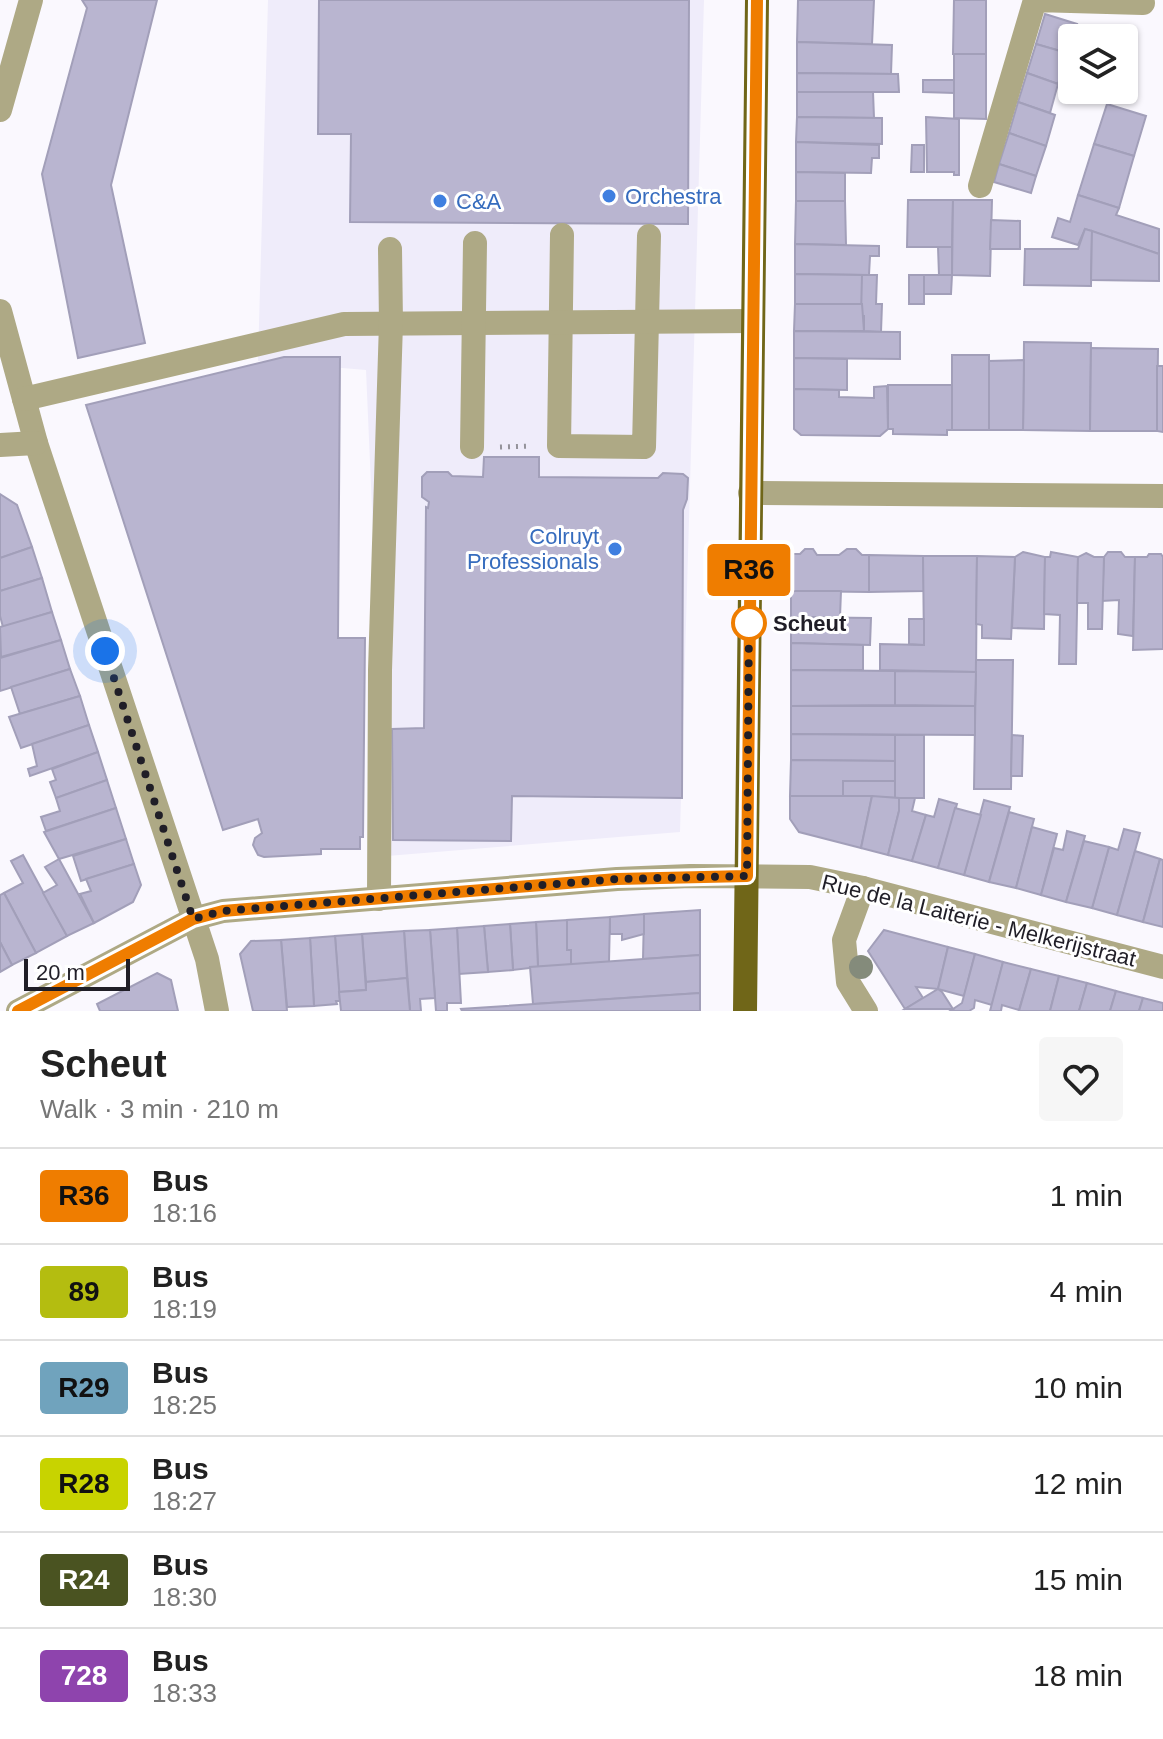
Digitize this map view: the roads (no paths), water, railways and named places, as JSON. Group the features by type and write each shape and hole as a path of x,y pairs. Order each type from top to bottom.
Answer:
{"main road":[{"path":"745,1011 757,0"}],"street":[{"path":"0,110 31,0"},
{"path":"980,186 1035,0 1150,2"},
{"path":"562,235 559,446 644,447 649,236"},
{"path":"472,447 475,243"},
{"path":"379,899 380,670 391,323 390,249"},
{"path":"0,311 36,443 207,959 217,1011"},
{"path":"24,399 344,324 753,321"},
{"path":"0,445 36,443"},
{"path":"750,493 1163,496"},
{"name":"Rue de la Laiterie - Melkerijstraat","path":"18,1011 193,919 223,911 617,879 810,877 863,888 1163,967"},
{"path":"863,888 844,940 848,982 866,1011"}],"place":[{"name":"Orchestra","path":"609,196"},
{"name":"C&A","path":"440,201"},
{"name":"Colruyt Professionals","path":"615,549"},
{"name":"Scheut","path":"749,623"}]}
